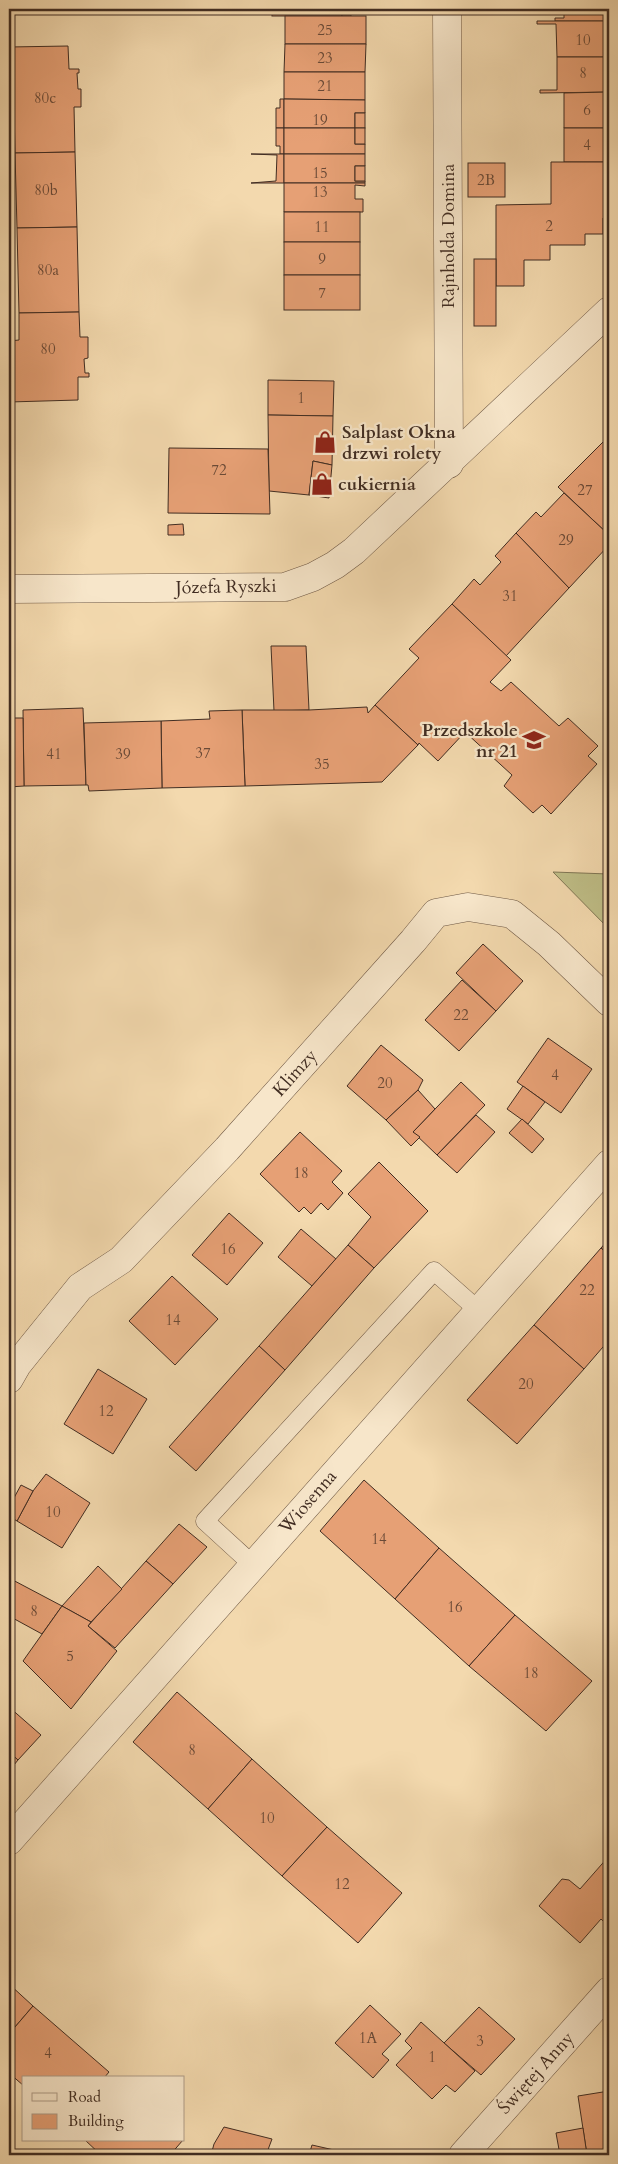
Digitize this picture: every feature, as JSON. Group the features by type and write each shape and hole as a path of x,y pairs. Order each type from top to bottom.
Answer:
{"street":[{"name":"Rajnholda Domina","path":"447,9 449,464"},
{"name":"Józefa Ryszki","path":"9,589 285,587 312,577 342,561 383,526 609,311"},
{"name":"Klimzy","path":"9,1379 18,1364 80,1286 121,1260 233,1142 436,913 468,907 512,914 550,944 609,1002"},
{"name":"Wiosenna","path":"9,1841 609,1164"},
{"name":"Świętej Anny","path":"463,2155 609,1991"}],"lane":[{"path":"253,1565 205,1521 434,1271 478,1310"}],"shaded area":[{"path":"553,872 609,874 609,929"}],"building":[{"path":"272,9 342,9 342,16 272,16"},
{"path":"342,9 351,9 351,16 342,16"},
{"path":"564,9 609,9 609,21 555,21 555,18 564,18"},
{"path":"285,16 366,16 366,44 285,44"},
{"path":"537,21 609,21 609,57 557,57 556,24 537,24"},
{"path":"285,44 366,44 365,72 284,72"},
{"path":"68,46 69,69 79,69 79,73 77,73 78,89 81,89 81,107 74,107 75,152 15,153 14,110 9,110 9,47"},
{"path":"557,57 609,57 609,92 540,93 540,90 557,90"},
{"path":"284,72 365,72 365,100 284,99"},
{"path":"609,92 609,128 564,128 564,93"},
{"path":"280,99 284,99 284,128 276,128 276,108 280,108"},
{"path":"284,99 365,100 365,113 355,113 355,128 284,128"},
{"path":"355,113 365,113 365,128 355,128"},
{"path":"276,128 284,128 284,154 280,154 280,146 276,146"},
{"path":"284,128 355,128 355,144 365,144 365,154 284,154"},
{"path":"355,128 365,128 365,144 355,144"},
{"path":"564,128 609,128 609,162 564,162"},
{"path":"75,152 77,227 17,228 15,153"},
{"path":"251,154 284,154 284,183 251,183 276,181 277,155"},
{"path":"284,154 365,154 365,166 355,166 355,181 365,181 365,183 284,183"},
{"path":"551,162 609,162 609,218 603,218 603,234 585,234 585,245 550,245 550,260 524,260 524,286 496,286 496,205 551,204"},
{"path":"468,163 505,163 505,197 468,197"},
{"path":"355,166 365,166 365,181 355,181"},
{"path":"284,183 365,183 365,186 355,185 355,199 363,199 363,212 284,212"},
{"path":"284,212 360,212 360,242 284,242"},
{"path":"77,227 79,312 19,313 17,228"},
{"path":"284,242 360,242 360,275 284,275"},
{"path":"474,259 496,259 496,326 474,326"},
{"path":"284,275 360,275 360,310 284,310"},
{"path":"79,312 80,337 88,337 88,358 84,359 85,373 89,373 89,377 78,377 78,400 9,402 9,341 19,340 19,313"},
{"path":"268,380 334,381 333,416 268,415"},
{"path":"268,415 333,416 332,465 313,461 309,495 269,491"},
{"path":"603,442 609,447 609,535 558,487"},
{"path":"169,448 268,449 270,514 168,513"},
{"path":"313,461 332,465 329,498 309,495"},
{"path":"564,493 609,535 609,545 569,588 516,533 536,512 541,517"},
{"path":"183,524 184,535 168,535 168,525"},
{"path":"516,533 569,588 506,656 452,604 474,579 480,585 501,562 495,556"},
{"path":"452,604 511,660 490,682 501,691 511,682 559,726 568,718 598,746 588,756 597,764 551,814 542,805 533,813 504,786 512,775 465,732 438,761 375,705 419,658 409,649"},
{"path":"271,646 306,646 309,710 274,711"},
{"path":"375,705 418,745 382,782 245,786 242,710 309,710 367,707 368,713"},
{"path":"83,708 86,785 24,786 23,710"},
{"path":"242,710 245,786 162,788 161,721 210,719 209,711"},
{"path":"9,718 23,718 24,786 9,787"},
{"path":"161,721 162,788 89,791 88,785 86,785 84,723"},
{"path":"483,944 523,981 496,1011 456,973"},
{"path":"462,980 496,1011 459,1051 425,1020"},
{"path":"548,1038 592,1069 561,1113 517,1082"},
{"path":"381,1045 423,1080 418,1090 386,1120 347,1086"},
{"path":"461,1082 485,1105 437,1155 413,1132"},
{"path":"523,1086 545,1102 528,1124 507,1109"},
{"path":"418,1090 435,1109 413,1132 420,1137 411,1146 386,1120"},
{"path":"476,1115 495,1132 457,1173 437,1155"},
{"path":"522,1119 544,1139 532,1153 509,1133"},
{"path":"300,1132 342,1171 332,1182 343,1193 328,1210 321,1203 311,1214 304,1207 299,1212 260,1174"},
{"path":"379,1162 428,1211 374,1268 348,1245 371,1217 348,1194"},
{"path":"229,1213 263,1243 227,1285 192,1255"},
{"path":"301,1229 336,1259 312,1286 278,1257"},
{"path":"609,1239 609,1255 601,1248"},
{"path":"348,1245 374,1268 285,1370 259,1346"},
{"path":"601,1248 609,1255 609,1340 584,1369 534,1325"},
{"path":"172,1276 218,1319 175,1365 129,1321"},
{"path":"534,1325 584,1369 517,1444 467,1400"},
{"path":"259,1346 285,1370 196,1471 169,1447"},
{"path":"98,1369 147,1399 113,1454 64,1424"},
{"path":"46,1474 90,1503 62,1548 17,1521 33,1491"},
{"path":"364,1480 439,1548 395,1599 320,1531"},
{"path":"21,1485 33,1491 17,1521 9,1516 9,1507"},
{"path":"179,1524 207,1547 173,1584 146,1561"},
{"path":"439,1548 515,1615 469,1666 395,1599"},
{"path":"146,1561 173,1584 115,1648 88,1626"},
{"path":"98,1566 122,1589 91,1622 62,1606"},
{"path":"9,1578 62,1606 42,1634 9,1616"},
{"path":"62,1606 91,1622 88,1626 117,1651 71,1709 23,1661"},
{"path":"515,1615 592,1681 546,1731 469,1666"},
{"path":"177,1692 252,1759 208,1809 133,1742"},
{"path":"9,1707 41,1735 18,1760 9,1752"},
{"path":"9,1752 18,1760 9,1771"},
{"path":"252,1759 327,1827 282,1876 208,1809"},
{"path":"327,1827 402,1893 358,1943 282,1876"},
{"path":"609,1856 609,1927 601,1919 580,1943 539,1906 562,1879 569,1880 580,1889"},
{"path":"9,1984 33,2006 9,2034"},
{"path":"370,2005 401,2034 382,2054 389,2060 373,2078 335,2043"},
{"path":"33,2006 109,2072 106,2076 22,2076 22,2084 9,2073 9,2034"},
{"path":"479,2007 515,2039 481,2075 444,2043"},
{"path":"421,2022 475,2071 455,2092 446,2085 432,2099 396,2065 412,2048 405,2041"},
{"path":"609,2091 609,2155 587,2155 578,2096"},
{"path":"224,2127 272,2139 266,2155 211,2155 214,2144"},
{"path":"583,2128 587,2155 560,2155 556,2133"},
{"path":"87,2142 181,2142 170,2155 101,2155"},
{"path":"312,2145 356,2155 309,2155"}],"place":[{"name":"Salplast Okna drzwi rolety","path":"325,442"},
{"name":"cukiernia","path":"322,484"},
{"name":"Przedszkole nr 21","path":"534,740"}]}
